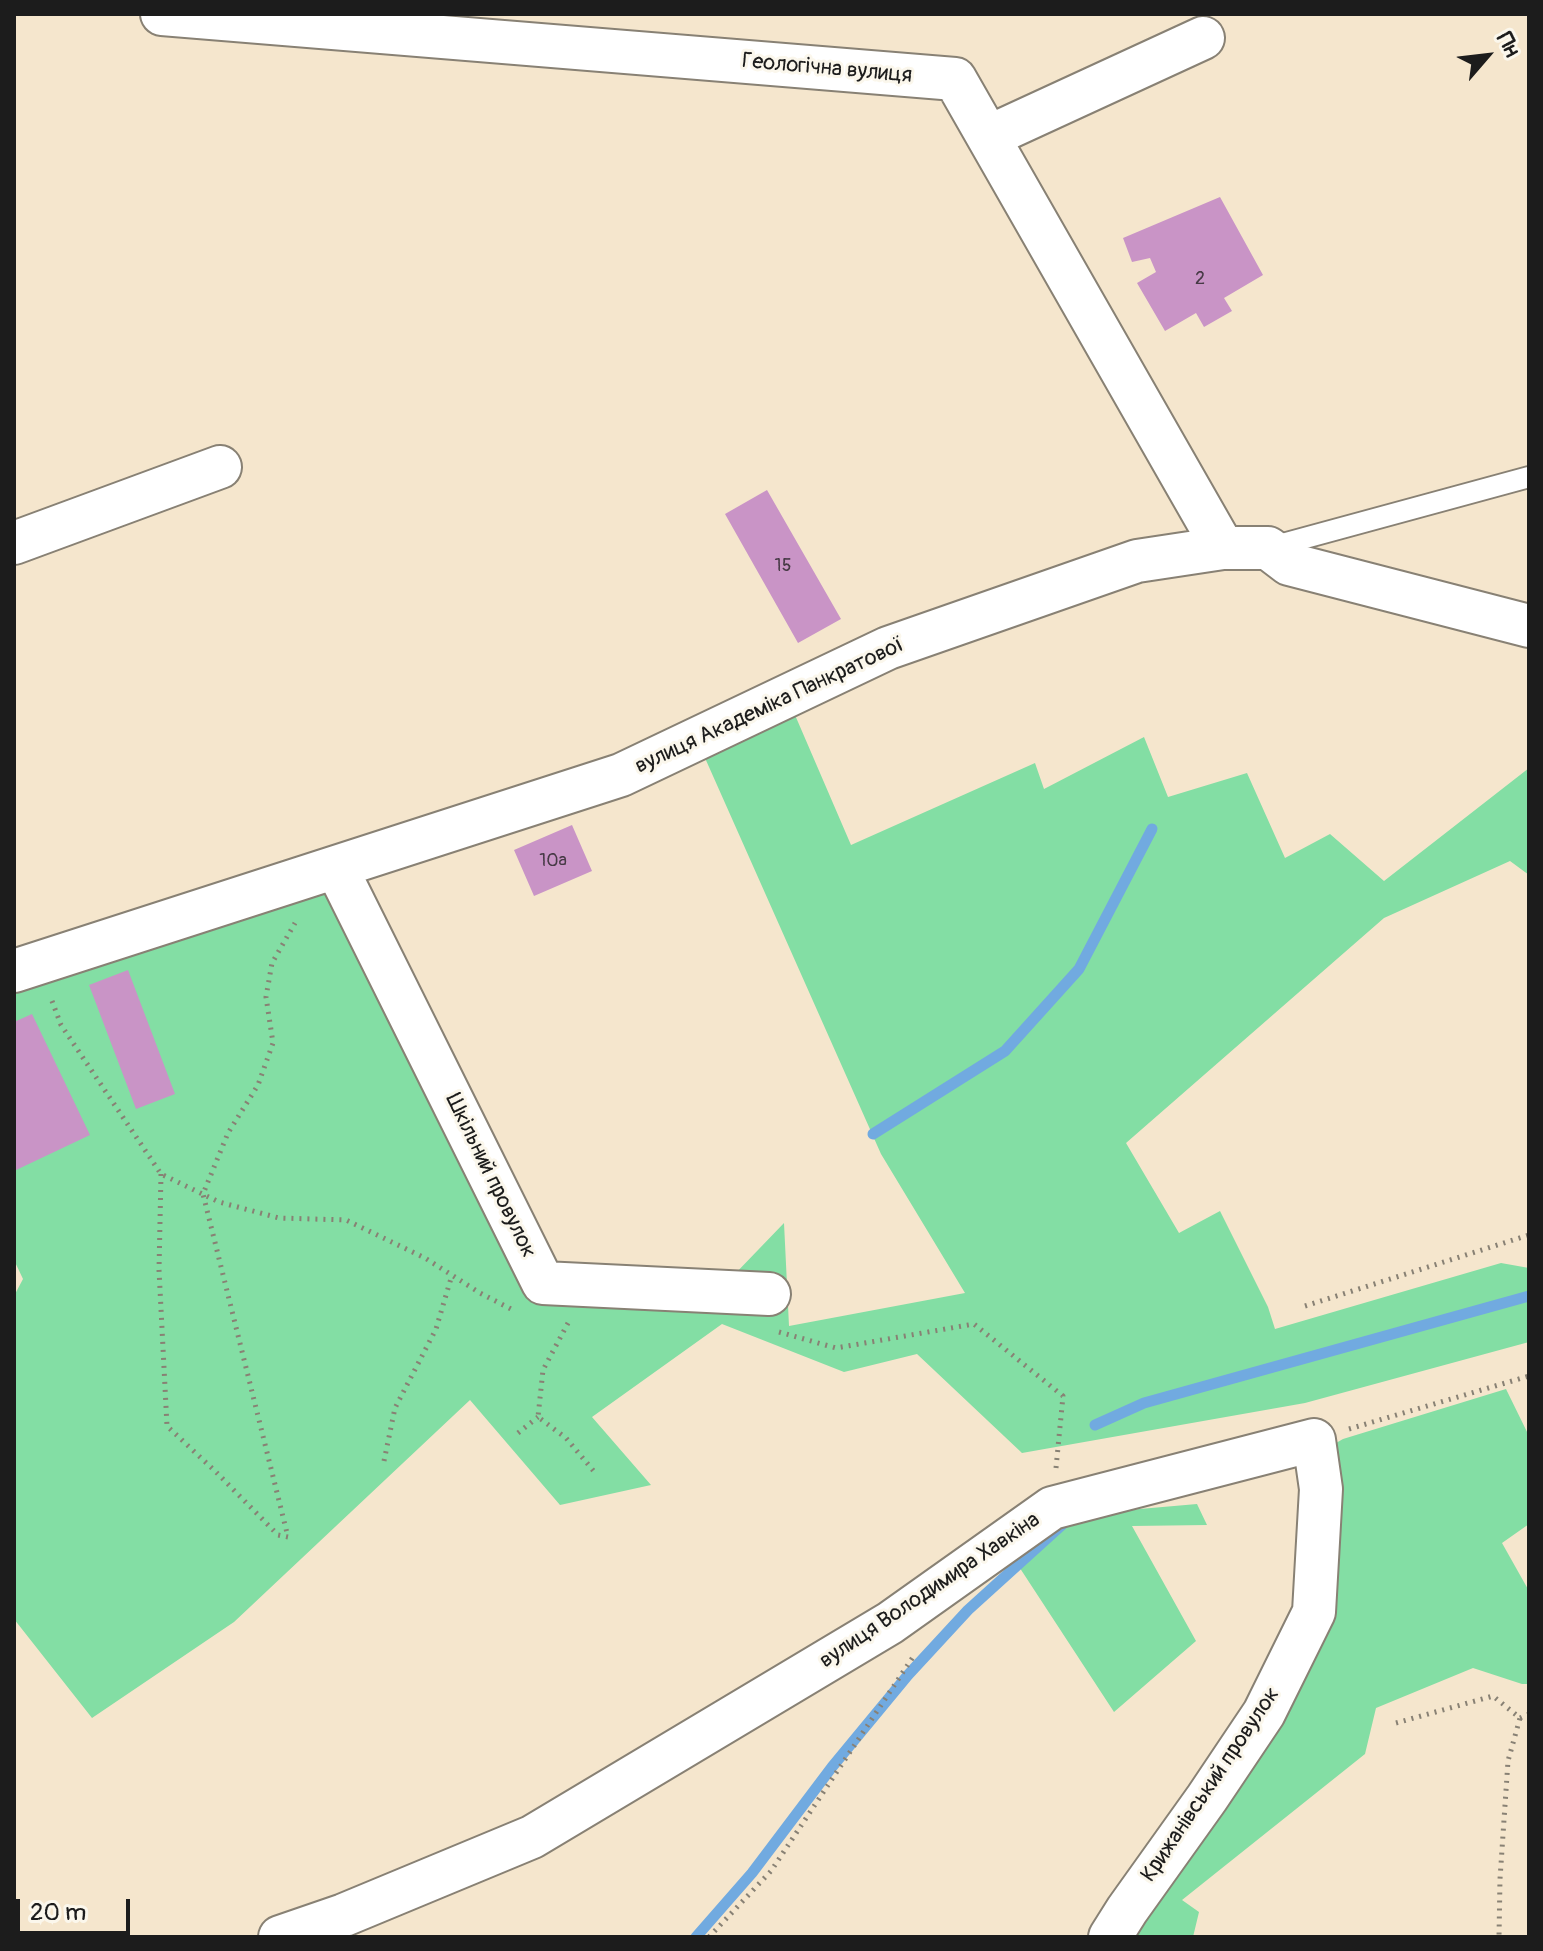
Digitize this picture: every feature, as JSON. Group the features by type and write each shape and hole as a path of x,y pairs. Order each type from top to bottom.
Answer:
{"street":[{"name":"Геологічна вулиця","path":"162,14 955,79 1223,548"},
{"path":"988,137 1203,38"},
{"path":"14,543 220,467"},
{"name":"вулиця Академіка Панкратової","path":"25,967 621,775 888,648 1137,561 1223,548 1268,548 1289,564 1529,626"},
{"name":"Шкільний провулок","path":"336,867 543,1283 769,1294"},
{"name":"вулиця Володимира Хавкіна","path":"280,1937 344,1915 532,1837 890,1623 1052,1508 1314,1440"},
{"name":"Крижанівський провулок","path":"1110,1937 1264,1713 1314,1612 1321,1489 1314,1440"}],"lane":[{"path":"1268,548 1529,477"}],"path":[{"path":"161,1174 159,1270 167,1426 278,1535 288,1537 203,1194 228,1133 258,1085 273,1043 266,997 272,963 296,922 296,881"},
{"path":"25,967 161,1174 219,1202 279,1218 346,1220 425,1258 519,1314 543,1283"},
{"path":"1305,1306 1529,1235"},
{"path":"384,1461 395,1408 436,1329 452,1275"},
{"path":"518,1433 538,1417 543,1370 584,1285"},
{"path":"769,1294 758,1327 836,1348 974,1324 1063,1396 1052,1508"},
{"path":"1314,1440 1529,1376"},
{"path":"538,1417 566,1438 597,1475"},
{"path":"709,1937 771,1871 913,1656 890,1623"},
{"path":"1396,1723 1493,1696 1520,1718"},
{"path":"1520,1718 1529,1714"},
{"path":"1499,1937 1508,1761 1520,1718"}],"green space":[{"path":"795,715 851,845 1035,763 1044,789 1144,737 1168,797 1247,773 1285,858 1330,834 1384,881 1529,768 1529,875 1510,861 1384,918 1126,1143 1179,1233 1220,1211 1268,1307 1275,1329 1501,1263 1529,1268 1529,1342 1305,1403 1022,1453 917,1354 844,1372 722,1324 592,1417 651,1485 560,1505 470,1400 234,1622 92,1718 14,1619 14,1296 23,1279 14,1260 14,988 332,880 544,1301 732,1277 784,1223 789,1326 965,1293 881,1154 705,758"},
{"path":"1506,1389 1529,1436 1529,1524 1502,1543 1529,1591 1529,1684 1473,1668 1376,1708 1365,1754 1182,1900 1199,1912 1193,1937 1130,1937 1332,1619 1329,1447 1343,1439"},
{"path":"1197,1504 1207,1525 1132,1526 1196,1641 1114,1712 1012,1556 1071,1515"}],"building":[{"path":"1220,197 1263,275 1224,298 1232,311 1204,327 1196,313 1165,331 1137,283 1156,272 1150,258 1132,262 1123,238"},
{"path":"767,490 841,619 798,643 725,514"},
{"path":"572,825 592,871 534,896 514,850"},
{"path":"128,970 175,1094 136,1109 89,985"},
{"path":"32,1014 90,1135 14,1171 14,1022"}],"waterway":[{"path":"873,1134 1005,1051 1079,969 1152,829"},
{"path":"1095,1425 1144,1403 1529,1296"},
{"path":"696,1937 752,1873 832,1767 908,1675 968,1610 1064,1523"}]}
